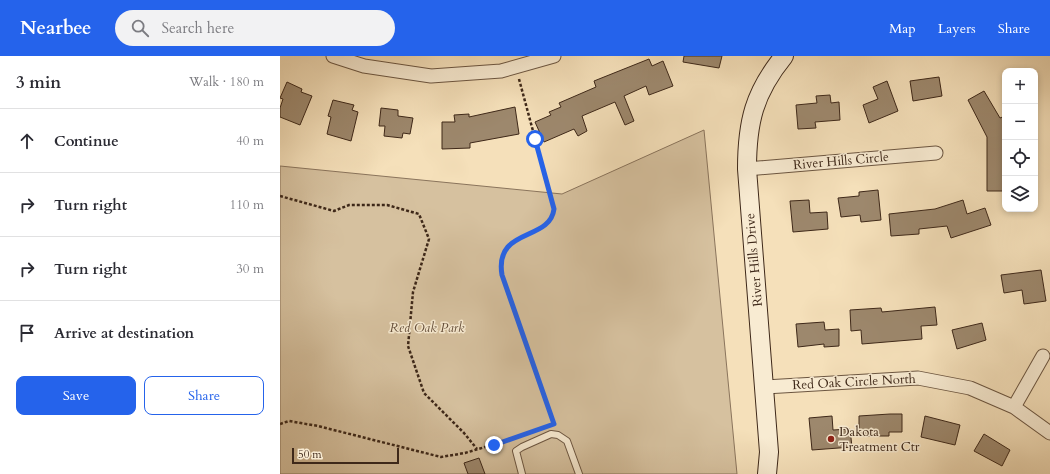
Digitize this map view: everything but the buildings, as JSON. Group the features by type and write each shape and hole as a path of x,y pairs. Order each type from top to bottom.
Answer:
{"street":[{"path":"333,56 365,61 432,76 501,71 554,56"},
{"name":"River Hills Drive","path":"767,474 769,452 747,169 747,136 755,103 770,73 784,56"},
{"name":"River Hills Circle","path":"747,169 936,153"},
{"path":"1014,407 1042,356"},
{"name":"Red Oak Circle North","path":"765,387 918,378 970,388 1014,407 1050,433"}],"lane":[{"path":"522,474 516,451 551,434 558,435 567,441 579,474"}],"path":[{"path":"517,66 554,209 553,216 549,222 510,244 503,252 500,266 558,435"},
{"path":"280,196 334,211 349,205 387,205 419,214 429,239 413,292 408,346 424,393 464,432 477,449"},
{"path":"280,424 289,421 318,426 441,457 465,453 521,435"},
{"path":"547,426 554,424"}],"green space":[{"name":"Red Oak Park","path":"704,130 737,474 280,474 280,166 562,194"}],"place":[{"name":"Dakota Treatment Ctr","path":"831,439"}],"route":[{"path":"494,445 554,424 500,266 503,252 510,244 537,230 549,222 553,216 554,209 552,198 547,186 535,139"}]}
